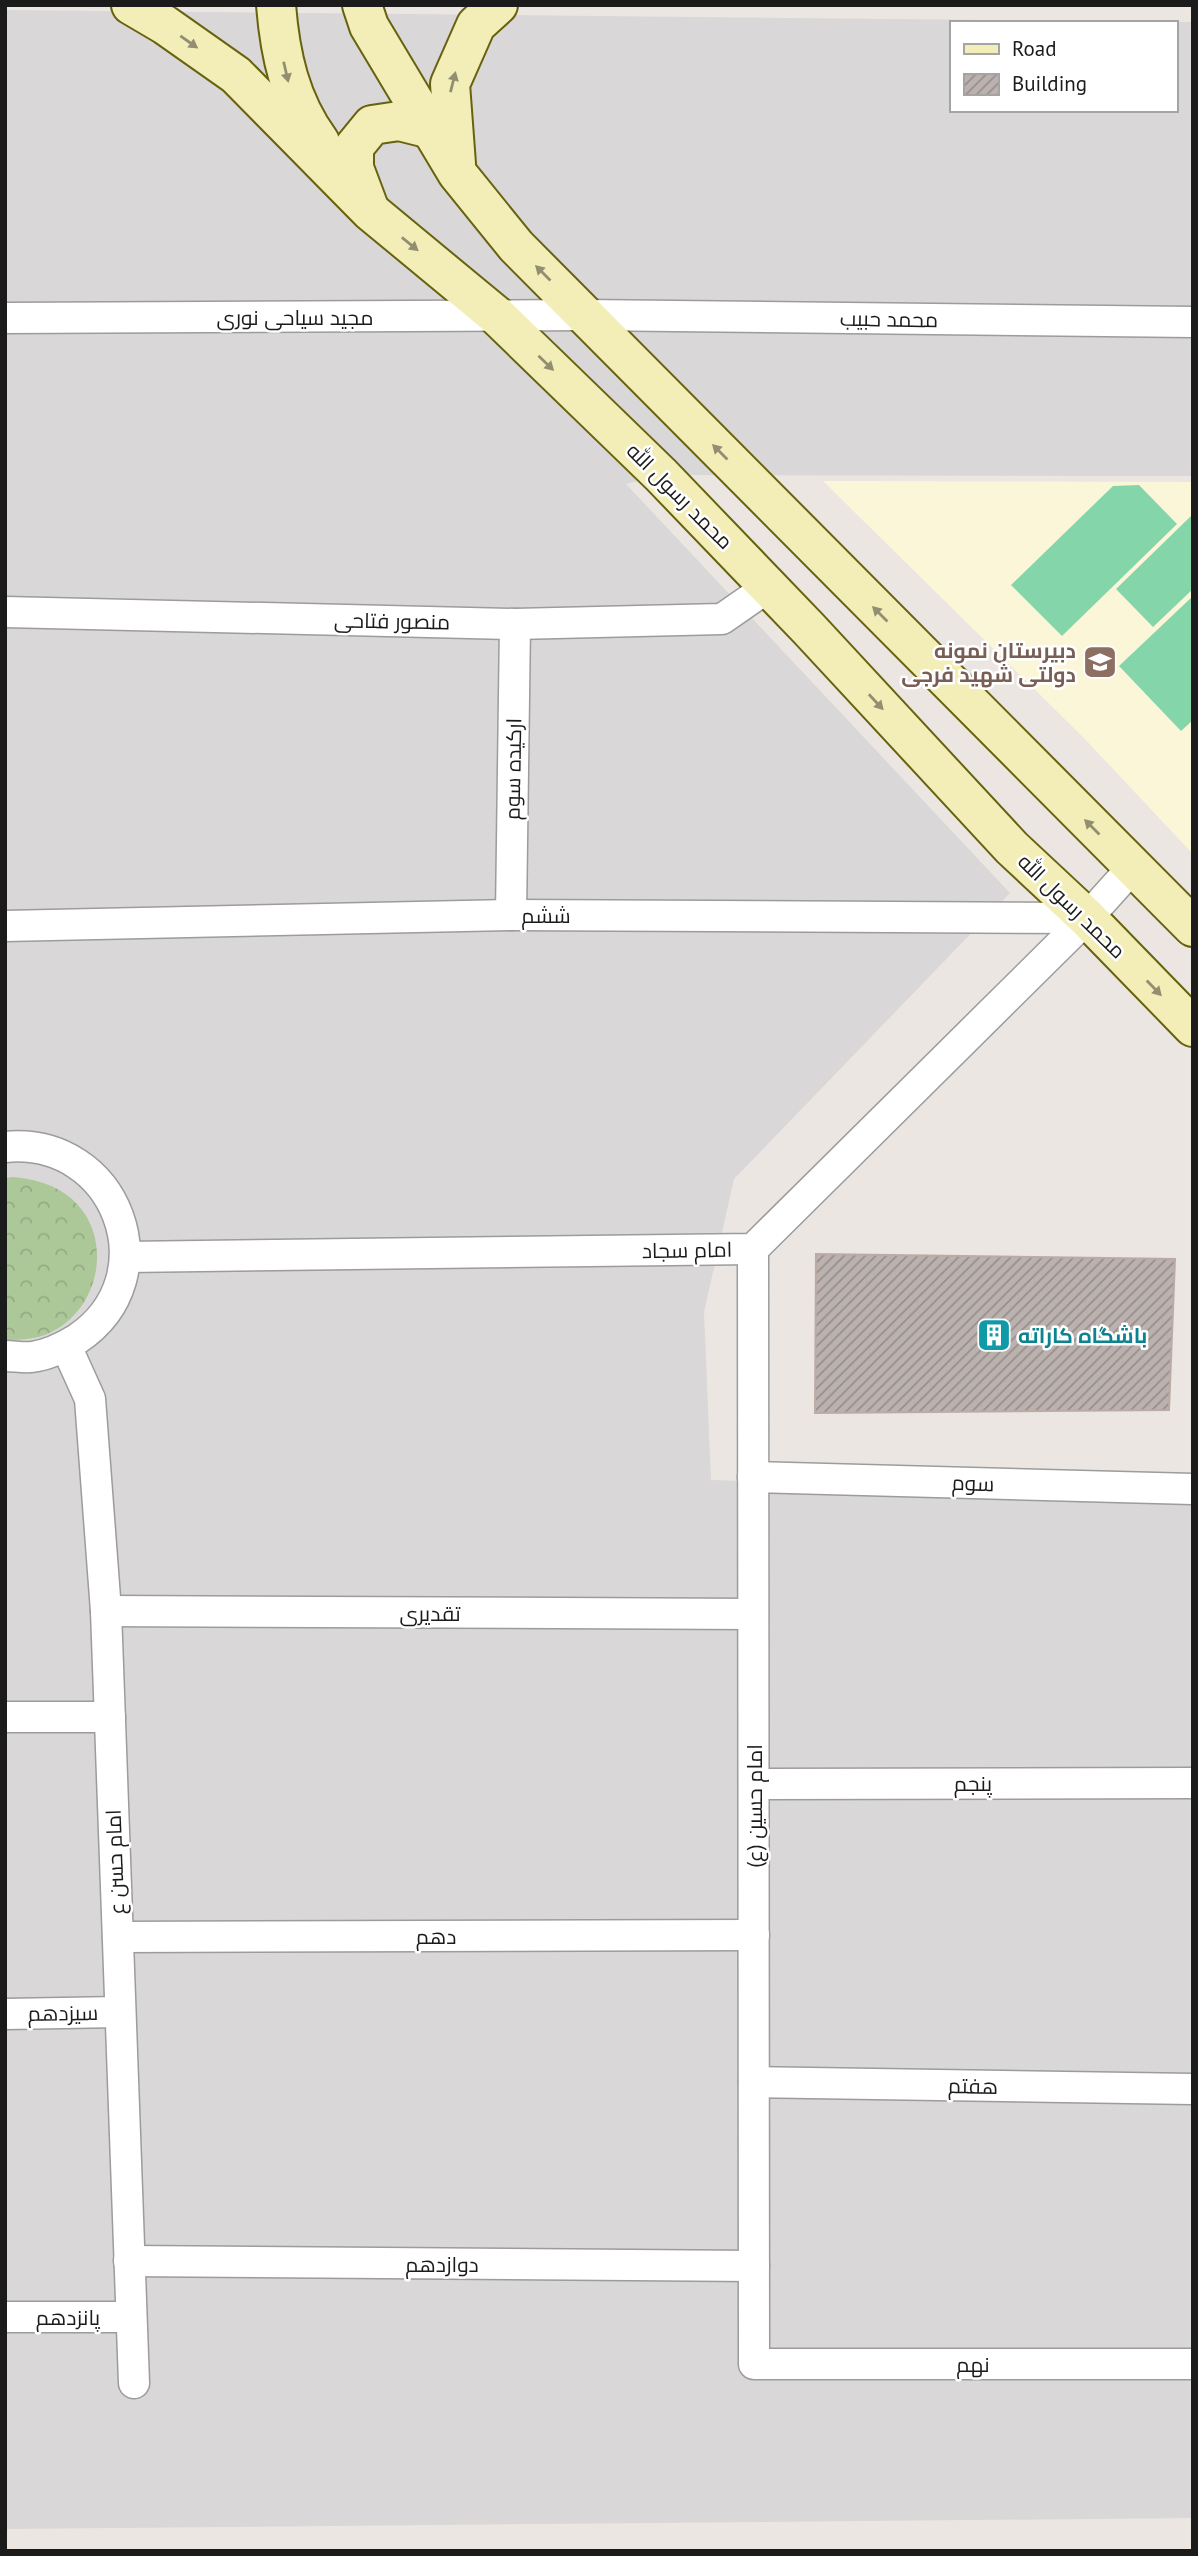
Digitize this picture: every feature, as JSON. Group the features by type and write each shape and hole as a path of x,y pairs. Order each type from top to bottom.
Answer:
{"street":[{"name":"محمد رسول الله","path":"131,5 165,25 236,75 370,212 497,316 661,475 1012,848 1087,918 1193,1027"},
{"path":"276,5 278,39 289,84 305,122 370,212"},
{"path":"362,5 369,26 457,173 516,246 1193,927"},
{"path":"457,173 450,84 476,25 498,5"},
{"path":"370,212 354,168 354,147 372,125 399,121 431,129"},
{"name":"مجید سیاحی نوری","path":"5,318 584,315"},
{"name":"محمد حبیب","path":"584,315 1193,323"},
{"name":"منصور فتاحی","path":"5,612 515,624 722,619 768,587"},
{"name":"ارکیده سوم","path":"511,915 515,624"},
{"name":"امام سجاد","path":"125,1257 753,1249 1087,918 1132,868"},
{"name":"ششم","path":"5,926 511,915 1087,918"},
{"path":"5,1147 24,1145 57,1152 86,1168 108,1193 121,1224 125,1257 119,1284 108,1310 89,1331 66,1346 34,1357 5,1356"},
{"name":"امام حسین (ع)","path":"753,1249 754,2364"},
{"name":"امام حسن ع","path":"66,1346 90,1399 106,1611 134,2383"},
{"name":"سوم","path":"753,1476 1193,1489"},
{"name":"تقدیری","path":"106,1611 753,1614"},
{"path":"5,1717 110,1717"},
{"name":"پنجم","path":"754,1784 1193,1783"},
{"name":"دهم","path":"118,1937 754,1935"},
{"name":"سیزدهم","path":"5,2014 120,2012"},
{"name":"هفتم","path":"754,2082 1193,2089"},
{"name":"دوازدهم","path":"129,2261 754,2266"},
{"name":"پانزدهم","path":"5,2317 131,2317"},
{"name":"نهم","path":"754,2364 1193,2364"}],"shaded area":[{"path":"5,10 1094,21 950,21 950,112 1177,112 1177,22 1193,22 1193,476 661,475 626,484 1010,893 734,1179 704,1312 711,1480 1193,1495 1193,2518 5,2529"},
{"name":"دبیرستان نمونه دولتی شهید فرجی","path":"823,481 1193,482 1193,854 1084,738"}],"green space":[{"path":"1139,485 1177,524 1062,636 1011,585 1113,486"},
{"path":"1191,516 1193,589 1153,627 1116,589"},
{"path":"1193,596 1193,720 1181,731 1119,666"},
{"path":"13,1177 52,1186 80,1207 90,1224 96,1243 97,1262 93,1282 85,1300 73,1316 45,1335 5,1340 5,1178"}],"building":[{"name":"باشگاه کاراته","path":"816,1254 1175,1259 1169,1410 815,1413"}],"place":[{"name":"دبیرستان نمونه دولتی شهید فرجی","path":"1100,662"},
{"name":"باشگاه کاراته","path":"994,1335"}]}
